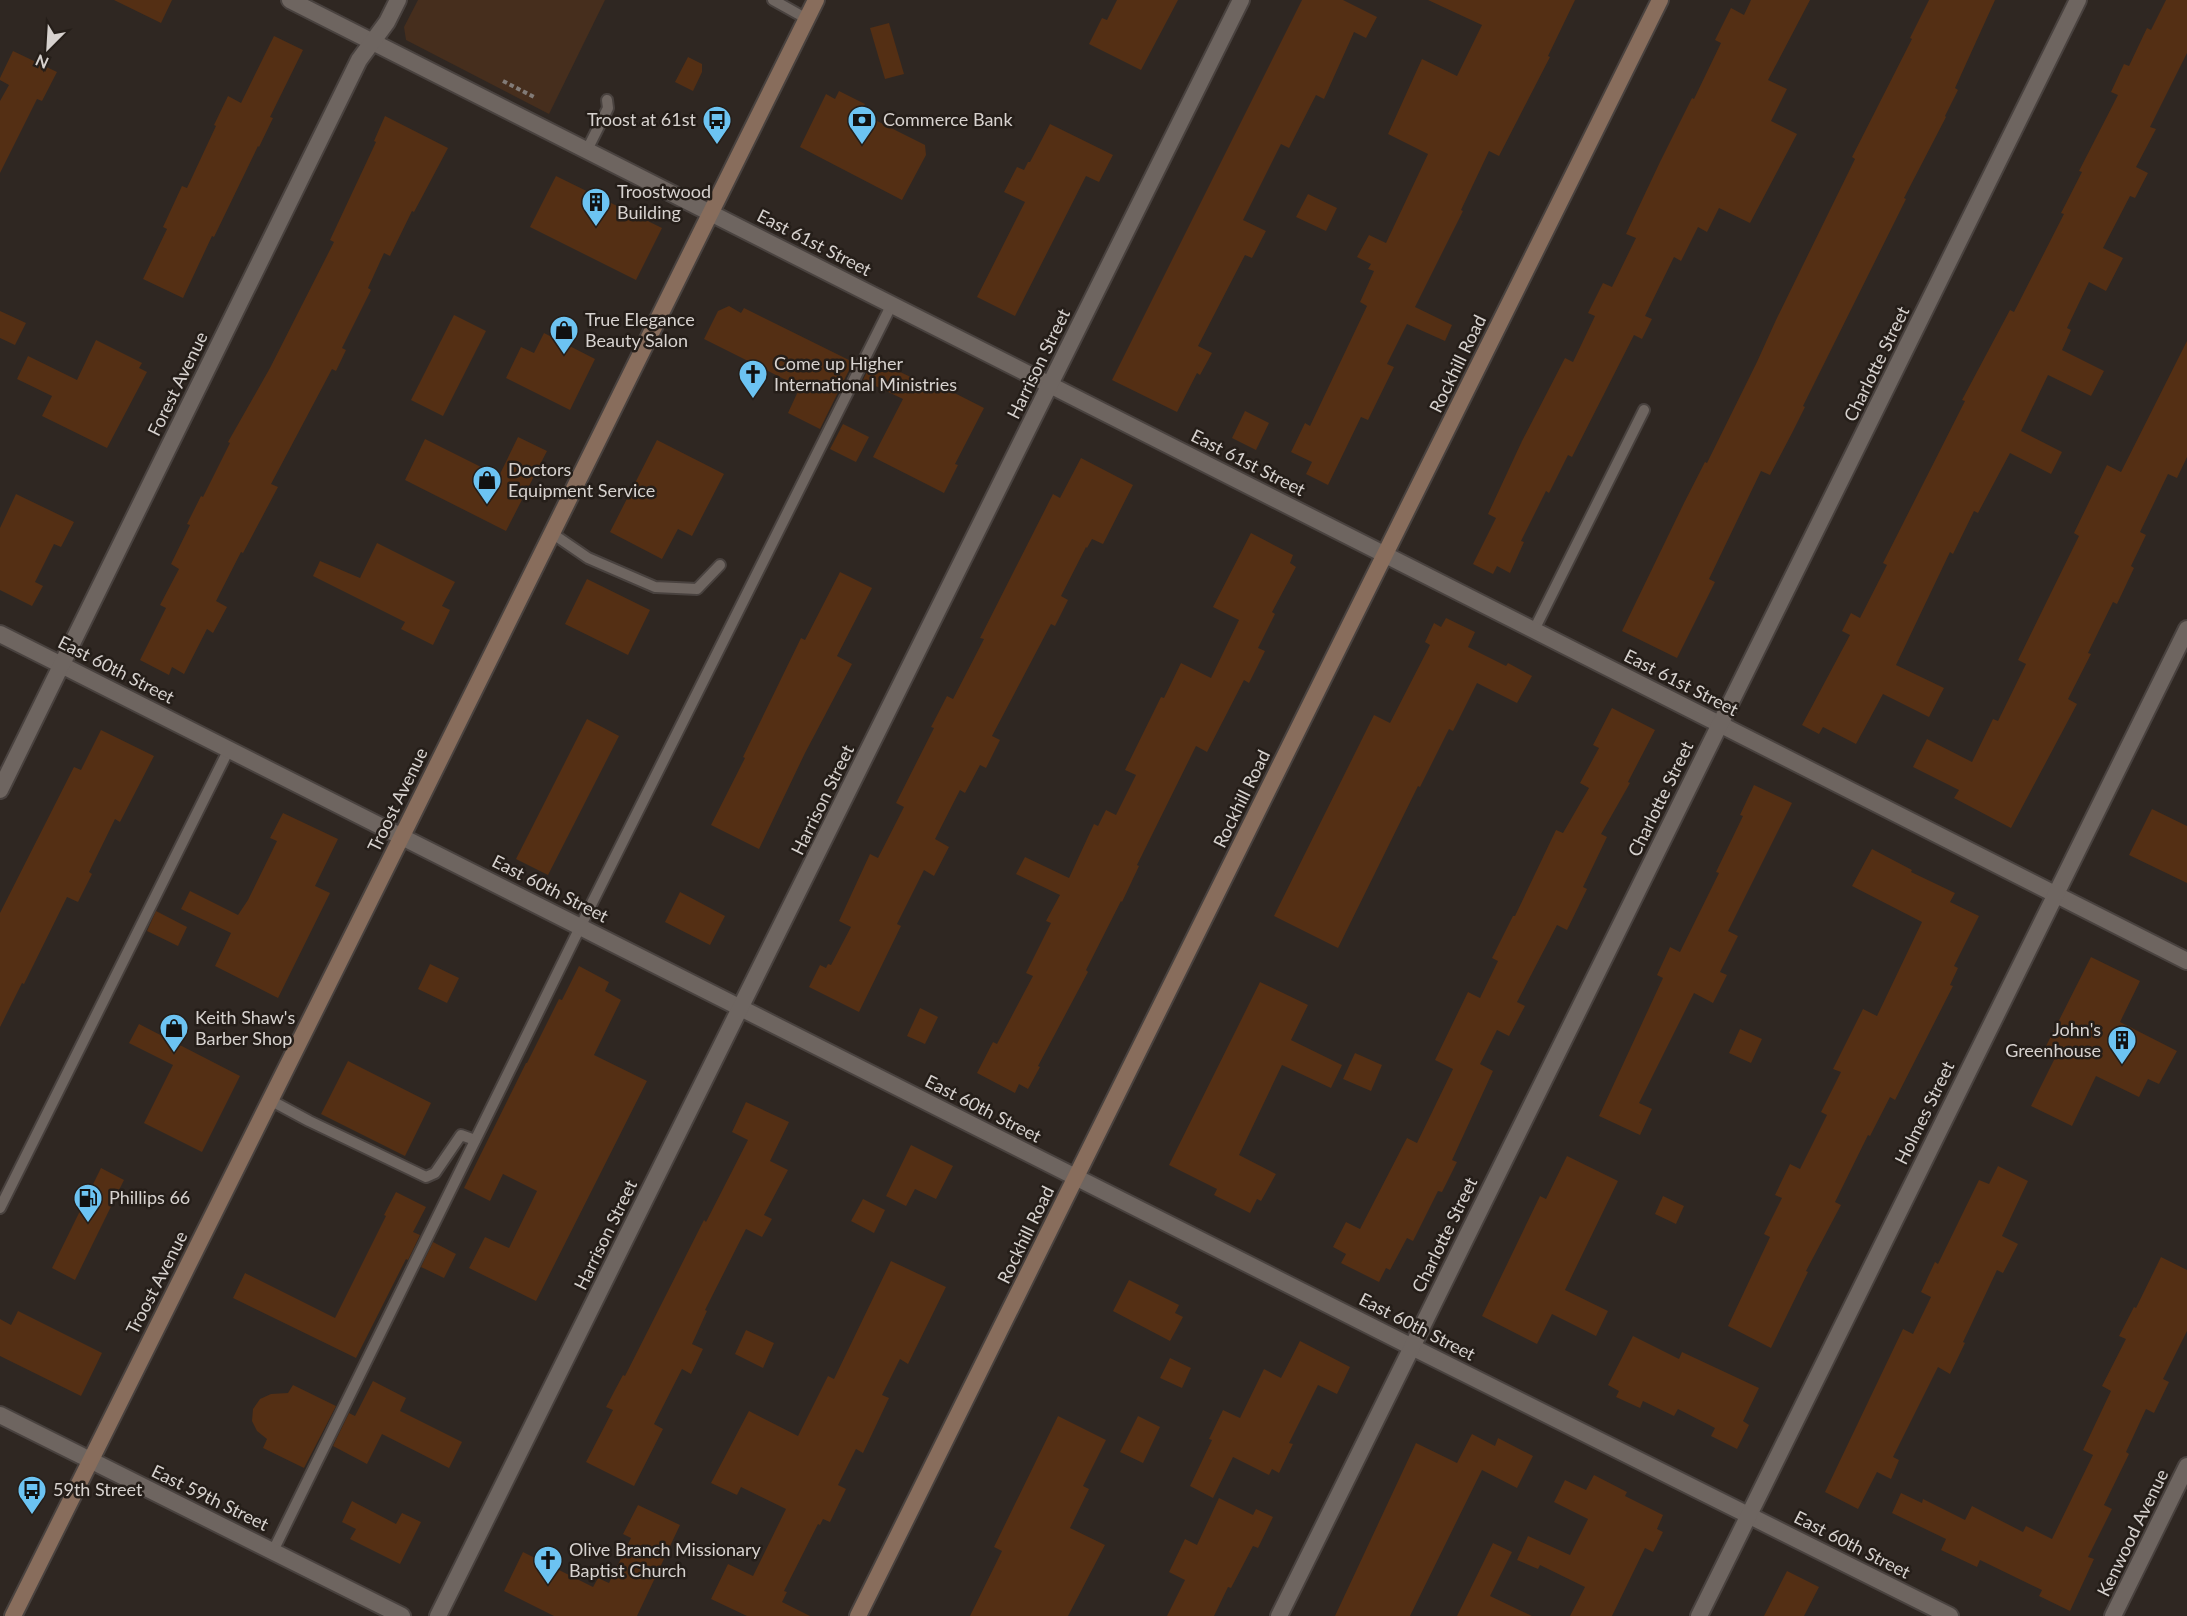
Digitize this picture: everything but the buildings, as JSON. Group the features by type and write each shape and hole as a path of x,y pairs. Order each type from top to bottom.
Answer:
{"main road":[{"name":"Troost Avenue","path":"13,1616 553,534 816,0"},
{"name":"Rockhill Road","path":"858,1616 1660,0"}],"street":[{"name":"East 61st Street","path":"290,0 2187,961"},
{"name":"Forest Avenue","path":"0,790 359,60 387,22 398,0"},
{"name":"Harrison Street","path":"438,1616 1241,0"},
{"name":"Charlotte Street","path":"1279,1616 2078,0"},
{"name":"Holmes Street","path":"1699,1616 2187,629"},
{"name":"East 60th Street","path":"0,634 1076,1178 1950,1616"},
{"name":"East 59th Street","path":"0,1415 402,1616"},
{"name":"Kenwood Avenue","path":"2113,1616 2187,1466"}],"lane":[{"path":"773,0 807,19"},
{"path":"587,150 608,108 607,100"},
{"path":"273,1551 580,927 892,304"},
{"path":"1534,630 1644,410"},
{"path":"553,534 588,558 655,587 698,589 720,565"},
{"path":"0,1208 229,749"},
{"path":"270,1100 426,1177 435,1173 461,1135 475,1140"}],"path":[{"path":"503,81 536,98"}],"shaded area":[{"path":"418,0 605,0 549,114 406,40 404,27"}],"place":[{"name":"Troost at 61st","path":"717,146"},
{"name":"Commerce Bank","path":"862,146"},
{"name":"Troostwood Building","path":"596,228"},
{"name":"True Elegance Beauty Salon","path":"564,356"},
{"name":"Come up Higher International Ministries","path":"753,400"},
{"name":"Doctors Equipment Service","path":"487,506"},
{"name":"Keith Shaw's Barber Shop","path":"174,1054"},
{"name":"John's Greenhouse","path":"2122,1066"},
{"name":"Phillips 66","path":"88,1224"},
{"name":"59th Street","path":"32,1516"},
{"name":"Olive Branch Missionary Baptist Church","path":"548,1586"}]}
